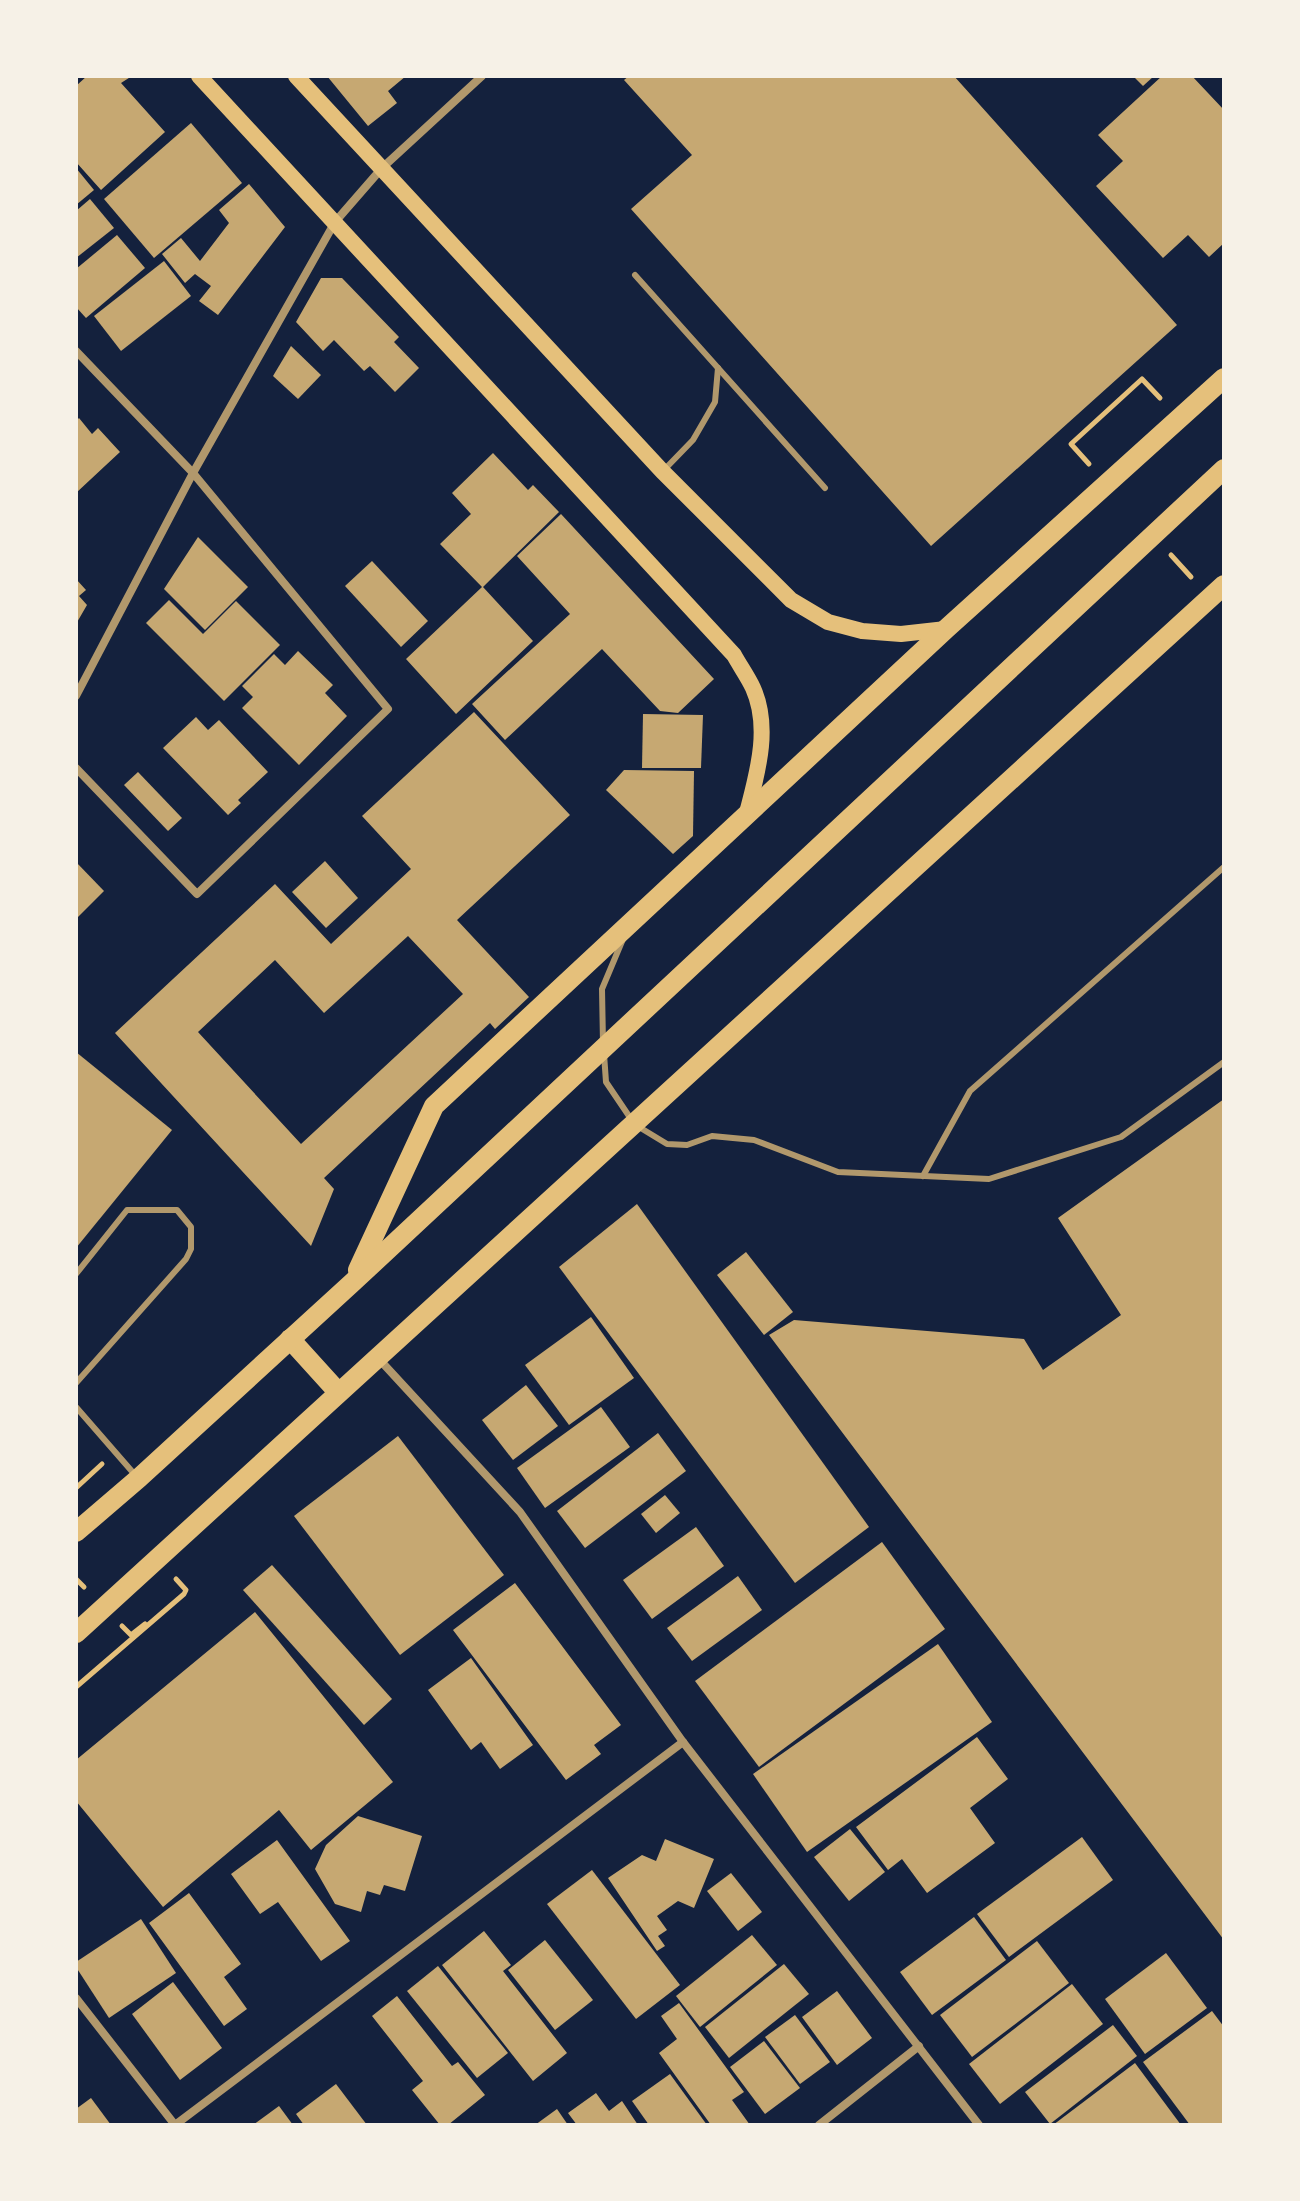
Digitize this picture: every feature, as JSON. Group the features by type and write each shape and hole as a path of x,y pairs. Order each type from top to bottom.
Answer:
{"main road":[{"path":"199,76 734,655 754,690 762,733 759,768 747,813"},
{"path":"296,76 662,471 791,600 828,622 862,631 901,634 946,629"},
{"path":"353,1282 434,1106 946,629 1224,378"},
{"path":"76,1532 353,1282 1224,469"},
{"path":"76,1633 1224,585"},
{"path":"290,1339 338,1392"}],"street":[{"path":"76,696 193,473 335,222 382,168 482,76"},
{"path":"76,351 193,473 388,709 197,894 76,768"},
{"path":"378,1358 520,1512 683,1742 979,2125"},
{"path":"76,1998 175,2125 683,1742"},
{"path":"819,2125 919,2046"}],"lane":[{"path":"635,275 825,488"},
{"path":"662,471 693,440 715,402 718,368"},
{"path":"923,1176 970,1091 1224,867"},
{"path":"630,922 602,989 606,1082 633,1123 667,1144 687,1145 712,1136 754,1140 838,1172 989,1179 1121,1137 1224,1062"},
{"path":"76,1274 127,1210 177,1210 191,1227 191,1249 186,1259 76,1383"},
{"path":"76,1407 139,1478"}],"path":[{"path":"1071,444 1142,379"},
{"path":"76,1488 114,1453"},
{"path":"76,1687 183,1594 131,1635"}],"building":[{"path":"87,76 132,76 121,83 165,132 101,190 76,162 76,86"},
{"path":"327,76 406,76 388,91 397,103 368,126"},
{"path":"629,76 954,76 1177,325 931,546 631,209 692,155 624,80"},
{"path":"1133,76 1154,76 1143,86"},
{"path":"1162,76 1192,76 1224,110 1224,243 1209,257 1188,235 1163,258 1096,186 1123,161 1098,135"},
{"path":"191,123 242,183 154,258 104,199"},
{"path":"76,168 94,190 76,205"},
{"path":"249,184 285,227 218,315 199,301 211,286 195,274 185,283 162,254 181,238 200,261 229,223 219,210"},
{"path":"90,199 114,228 76,258 76,211"},
{"path":"117,235 145,268 86,318 76,307 76,269"},
{"path":"164,261 191,296 121,351 94,316"},
{"path":"321,278 342,278 399,337 394,342 419,368 395,392 370,366 364,371 334,340 323,351 296,322"},
{"path":"291,346 321,375 298,399 273,376"},
{"path":"79,418 92,434 98,428 120,452 76,493 76,421"},
{"path":"493,453 528,490 533,485 559,512 483,587 533,641 456,714 406,659 482,587 440,544 471,514 452,493"},
{"path":"561,514 714,679 678,713 660,711 602,649 505,740 472,704 570,614 517,556"},
{"path":"198,537 248,587 205,630 164,589"},
{"path":"372,561 428,621 401,647 345,586"},
{"path":"76,579 86,590 79,596 87,605 76,624"},
{"path":"169,600 203,634 236,601 280,645 224,701 146,623"},
{"path":"298,651 333,685 325,693 347,716 299,765 242,708 253,697 242,686 274,654 285,665"},
{"path":"474,712 570,815 457,920 529,997 495,1029 490,1023 324,1178 334,1189 311,1246 115,1033 275,884 331,944 411,869 362,816","holes":["408,936 463,994 301,1144 198,1032 275,960 324,1013"]},
{"path":"643,714 703,715 701,768 642,768"},
{"path":"196,717 208,730 219,720 268,772 238,800 241,803 228,815 163,748"},
{"path":"624,770 694,771 693,836 673,854 606,790"},
{"path":"138,772 182,818 168,831 124,785"},
{"path":"325,861 358,898 326,928 292,892"},
{"path":"76,862 104,891 76,919"},
{"path":"76,1052 172,1130 76,1248"},
{"path":"1224,1099 1224,1940 769,1335 794,1320 1024,1339 1043,1370 1121,1315 1058,1218"},
{"path":"637,1204 869,1527 795,1583 559,1267"},
{"path":"746,1252 793,1312 764,1335 717,1275"},
{"path":"591,1317 634,1378 569,1425 525,1365"},
{"path":"526,1385 558,1426 513,1460 482,1420"},
{"path":"601,1407 630,1447 545,1508 517,1468"},
{"path":"658,1433 686,1471 585,1548 557,1511"},
{"path":"398,1436 504,1575 400,1655 294,1516"},
{"path":"665,1495 680,1513 656,1533 641,1514"},
{"path":"696,1527 724,1566 652,1619 623,1580"},
{"path":"882,1542 945,1629 759,1767 695,1681"},
{"path":"272,1565 392,1699 364,1725 243,1590"},
{"path":"738,1576 762,1610 692,1661 667,1628"},
{"path":"515,1583 621,1725 594,1745 601,1754 566,1780 453,1630"},
{"path":"255,1612 393,1782 311,1850 279,1810 163,1907 76,1801 76,1760"},
{"path":"938,1644 992,1722 807,1852 753,1774"},
{"path":"471,1658 533,1745 500,1769 481,1742 471,1750 428,1690"},
{"path":"977,1737 1008,1779 970,1808 995,1843 927,1893 902,1859 888,1870 856,1827"},
{"path":"358,1816 422,1836 405,1891 384,1885 380,1895 367,1891 361,1912 335,1904 315,1869 326,1845"},
{"path":"850,1829 885,1872 849,1901 814,1857"},
{"path":"1082,1837 1113,1880 1009,1957 977,1914"},
{"path":"665,1839 714,1859 694,1908 678,1901 657,1916 667,1930 658,1936 665,1946 657,1951 608,1878 642,1855 656,1861"},
{"path":"277,1840 350,1941 321,1961 278,1902 260,1914 231,1874"},
{"path":"592,1870 680,1985 636,2019 547,1904"},
{"path":"731,1873 762,1912 738,1931 707,1891"},
{"path":"189,1893 241,1964 224,1977 247,2009 224,2026 149,1923"},
{"path":"974,1917 1006,1960 932,2015 900,1972"},
{"path":"141,1919 176,1973 109,2018 76,1967 76,1962"},
{"path":"484,1931 511,1965 503,1971 567,2053 533,2081 442,1965"},
{"path":"752,1935 777,1965 700,2027 676,1996"},
{"path":"545,1940 593,2000 555,2030 508,1970"},
{"path":"1037,1941 1069,1983 972,2057 940,2015"},
{"path":"1166,1953 1207,2008 1145,2054 1105,1999"},
{"path":"784,1964 809,1994 729,2058 705,2027"},
{"path":"438,1966 508,2053 477,2078 407,1991"},
{"path":"173,1982 222,2048 180,2080 132,2014"},
{"path":"1072,1984 1103,2024 1000,2104 969,2064"},
{"path":"837,1991 872,2038 837,2065 802,2017"},
{"path":"397,1996 452,2066 458,2062 485,2095 448,2125 440,2125 412,2090 423,2081 372,2016"},
{"path":"679,2003 744,2092 732,2100 750,2125 711,2125 659,2053 677,2039 661,2016"},
{"path":"1212,2011 1224,2027 1224,2125 1190,2125 1143,2062"},
{"path":"795,2015 830,2062 800,2084 765,2037"},
{"path":"1113,2025 1137,2056 1050,2124 1025,2092"},
{"path":"764,2041 800,2088 765,2114 730,2067"},
{"path":"1135,2063 1181,2125 1053,2125"},
{"path":"670,2074 707,2125 649,2125 632,2101"},
{"path":"336,2084 367,2125 304,2125 296,2114"},
{"path":"596,2093 609,2111 622,2101 638,2125 577,2125 568,2113"},
{"path":"91,2098 111,2125 76,2125 76,2109"},
{"path":"279,2106 293,2125 253,2125"},
{"path":"557,2109 568,2125 535,2125"}]}
